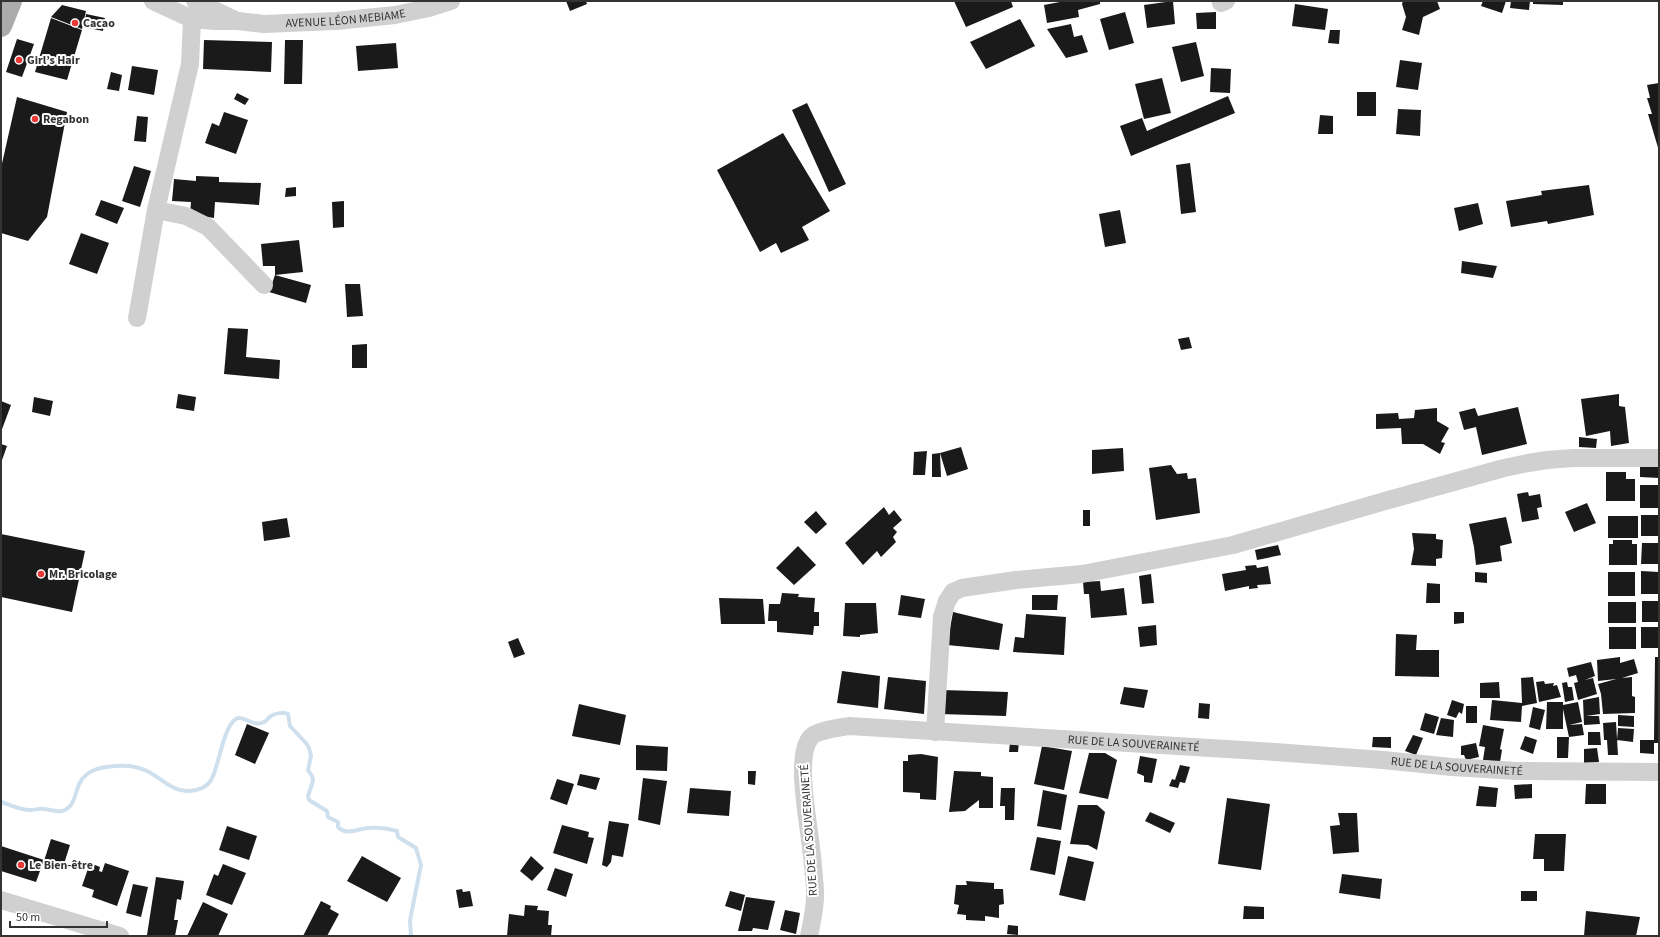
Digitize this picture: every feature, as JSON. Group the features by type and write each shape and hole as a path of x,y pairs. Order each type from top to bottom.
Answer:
{"main road":[{"path":"1,26 11,1"}],"street":[{"path":"152,1 192,19 215,22 238,21"},
{"path":"195,1 238,21"},
{"name":"AVENUE LÉON MEBIAME","path":"238,21 264,24 336,21 396,15 429,8 452,1"},
{"path":"137,318 156,210 190,64 192,19"},
{"path":"156,210 186,216 195,219 208,227 264,285"},
{"path":"935,732 942,617 947,601 953,592 962,588 1016,580 1082,574 1233,545 1504,468 1534,462 1573,458 1659,458"},
{"name":"RUE DE LA SOUVERAINETÉ","path":"809,936 815,892 803,777 804,751 811,737 823,731 849,726 1275,752 1517,771 1659,772"},
{"path":"1,900 120,936"}],"building":[{"path":"566,1 586,1 587,4 570,11"},
{"path":"954,1 1011,1 1013,7 966,27"},
{"path":"1065,1 1100,1 1100,4 1078,10 1079,17 1047,23 1044,5"},
{"path":"1173,1 1175,24 1147,28 1144,5"},
{"path":"1403,1 1437,1 1440,9 1423,17 1419,35 1402,30 1406,17 1402,4"},
{"path":"1483,1 1506,1 1502,13 1481,6"},
{"path":"1511,1 1530,1 1529,10 1510,8"},
{"path":"1533,1 1563,1 1563,5 1533,4"},
{"path":"1295,4 1328,9 1325,30 1292,26"},
{"name":"Cacao","path":"62,5 86,11 82,29 51,17"},
{"path":"1125,12 1134,43 1109,50 1100,19"},
{"path":"1216,12 1216,29 1197,29 1196,13"},
{"path":"86,14 105,18 103,31 84,27"},
{"path":"51,18 82,30 67,80 35,72"},
{"path":"1020,19 1035,46 986,69 970,42"},
{"path":"1071,24 1074,37 1082,35 1088,52 1066,58 1047,29"},
{"path":"1330,30 1340,30 1339,44 1328,43"},
{"path":"17,39 34,44 22,77 6,72"},
{"path":"204,40 272,42 271,72 203,69"},
{"path":"285,40 303,40 302,84 284,84"},
{"path":"1196,42 1204,76 1181,82 1172,47"},
{"path":"396,43 398,68 358,71 356,46"},
{"path":"1400,60 1422,63 1418,90 1396,87"},
{"path":"132,66 158,70 154,95 128,90"},
{"path":"1211,68 1231,69 1230,93 1210,92"},
{"path":"111,72 122,75 119,91 107,89"},
{"path":"1162,78 1171,113 1144,119 1135,84"},
{"path":"1659,83 1659,151 1648,114 1652,114 1647,98 1650,98 1647,85"},
{"path":"1357,92 1376,92 1376,116 1357,116"},
{"path":"237,93 249,99 245,105 234,99"},
{"path":"1228,96 1235,113 1131,156 1120,126 1142,118 1147,131"},
{"path":"17,97 67,112 47,217 28,241 1,233 1,168"},
{"path":"807,103 846,184 829,192 792,110"},
{"path":"1398,109 1421,110 1420,136 1396,134"},
{"path":"224,112 248,120 236,154 205,143 212,123 219,126"},
{"path":"1320,115 1333,116 1333,134 1318,134"},
{"path":"137,116 148,117 146,142 134,141"},
{"path":"783,133 830,211 802,227 809,240 781,253 776,243 760,252 717,170"},
{"path":"1190,163 1196,212 1181,214 1176,165"},
{"path":"134,166 151,171 140,207 122,201"},
{"path":"196,176 219,177 219,182 261,183 259,205 215,202 214,218 190,214 191,202 172,201 174,179 196,181"},
{"path":"1589,185 1594,215 1548,224 1547,221 1511,227 1506,201 1542,195 1541,191"},
{"path":"296,187 296,196 285,197 286,188"},
{"path":"101,200 124,208 117,224 95,215"},
{"path":"344,201 344,227 333,228 332,202"},
{"path":"1478,203 1483,224 1459,231 1454,208"},
{"path":"1120,210 1126,243 1105,247 1099,214"},
{"path":"81,233 109,243 97,274 69,264"},
{"path":"299,240 303,272 275,275 275,266 263,266 261,244"},
{"path":"1462,261 1497,266 1493,278 1461,273"},
{"path":"275,275 311,285 306,303 269,292"},
{"path":"345,284 360,284 363,316 347,317"},
{"path":"228,328 248,329 246,357 280,360 279,379 224,374"},
{"path":"1189,337 1192,348 1181,350 1178,339"},
{"path":"367,344 367,368 352,368 352,345"},
{"path":"178,394 196,397 194,411 176,408"},
{"path":"1619,394 1619,406 1625,407 1629,443 1611,446 1610,431 1586,436 1581,399"},
{"path":"34,397 53,401 50,416 32,412"},
{"path":"1,401 11,405 1,432"},
{"path":"1518,407 1527,444 1482,455 1476,427 1464,430 1459,412 1475,408 1478,416"},
{"path":"1437,408 1437,421 1449,428 1441,442 1445,443 1440,454 1423,444 1402,444 1401,428 1376,429 1376,414 1398,413 1399,419 1414,418 1415,410"},
{"path":"1579,437 1597,439 1596,448 1579,447"},
{"path":"1,444 7,446 1,463"},
{"path":"961,447 968,469 947,476 940,453"},
{"path":"1123,448 1124,471 1092,474 1092,450"},
{"path":"927,451 925,475 913,475 914,452"},
{"path":"940,453 941,477 932,477 932,454"},
{"path":"1640,463 1659,464 1659,478 1640,477"},
{"path":"1171,465 1177,474 1187,473 1188,479 1196,478 1200,513 1156,520 1149,468"},
{"path":"1606,472 1626,472 1626,479 1635,479 1635,501 1606,501"},
{"path":"1640,485 1659,485 1659,508 1640,508"},
{"path":"1528,492 1529,496 1540,494 1542,507 1537,508 1539,519 1522,522 1517,494"},
{"path":"1587,503 1596,523 1574,532 1565,512"},
{"path":"884,507 889,515 894,510 902,520 893,528 897,532 893,537 896,542 881,557 877,551 863,565 845,543"},
{"path":"1083,510 1090,510 1090,526 1083,526"},
{"path":"816,511 827,524 816,534 804,522"},
{"path":"1641,515 1659,515 1659,536 1641,536"},
{"path":"1608,516 1638,516 1638,538 1608,538"},
{"path":"1506,517 1512,543 1500,546 1502,561 1476,565 1469,524"},
{"path":"287,518 290,537 264,541 262,522"},
{"path":"1412,533 1436,534 1436,539 1443,540 1442,558 1436,559 1436,566 1411,565 1414,549"},
{"name":"Mr. Bricolage","path":"1,534 85,551 72,612 1,597"},
{"path":"1613,540 1632,540 1632,544 1637,544 1637,565 1609,565 1609,544 1613,544"},
{"path":"1642,543 1659,543 1659,564 1641,564"},
{"path":"1278,545 1281,555 1257,560 1255,550"},
{"path":"798,546 816,565 794,585 776,568"},
{"path":"1256,565 1257,568 1268,566 1271,584 1257,585 1258,588 1249,589 1249,586 1225,591 1222,574 1246,570 1245,566"},
{"path":"1641,571 1659,572 1659,594 1641,594"},
{"path":"1475,572 1487,573 1487,583 1475,582"},
{"path":"1608,572 1635,572 1635,596 1608,596"},
{"path":"1151,574 1154,603 1142,604 1139,576"},
{"path":"1100,581 1101,591 1124,588 1127,615 1091,618 1089,594 1084,594 1083,582"},
{"path":"1427,583 1440,584 1440,603 1426,603"},
{"path":"782,593 799,594 798,597 815,598 814,612 819,612 819,626 814,626 813,635 777,632 777,621 768,621 769,604 780,604"},
{"path":"901,595 925,599 921,618 898,615"},
{"path":"1032,595 1058,595 1057,610 1032,610"},
{"path":"719,598 763,599 765,624 721,624"},
{"path":"1642,601 1659,601 1659,622 1642,622"},
{"path":"1608,602 1636,602 1636,623 1608,623"},
{"path":"845,603 876,603 878,633 860,635 860,637 843,636"},
{"path":"953,612 1003,624 999,650 947,645"},
{"path":"1454,612 1464,612 1464,623 1454,624"},
{"path":"1026,614 1066,617 1064,655 1013,652 1015,637 1024,638"},
{"path":"1156,625 1157,645 1140,647 1138,627"},
{"path":"1609,627 1636,627 1636,649 1609,649"},
{"path":"1641,627 1659,627 1659,648 1641,648"},
{"path":"1396,634 1417,635 1416,650 1439,650 1439,677 1395,676"},
{"path":"518,638 525,654 514,658 508,642"},
{"path":"1620,657 1620,663 1634,659 1638,673 1622,678 1632,677 1632,696 1635,697 1635,713 1603,714 1601,694 1598,684 1616,679 1598,681 1597,660"},
{"path":"1655,657 1659,657 1659,743 1654,743 1654,754 1640,753 1640,740 1654,740"},
{"path":"1591,662 1595,676 1585,680 1593,678 1597,694 1578,700 1574,683 1578,682 1576,675 1569,677 1567,668"},
{"path":"842,671 880,676 878,708 837,703"},
{"path":"888,677 926,681 924,714 884,709"},
{"path":"1533,677 1537,703 1522,706 1521,722 1490,720 1492,700 1522,703 1521,678"},
{"path":"1544,681 1545,684 1554,683 1553,686 1557,685 1561,697 1539,702 1536,682"},
{"path":"1499,682 1500,698 1480,698 1480,683"},
{"path":"1567,682 1568,687 1572,687 1574,700 1565,702 1562,683"},
{"path":"1124,687 1148,690 1144,708 1120,704"},
{"path":"942,690 1008,692 1006,716 939,714"},
{"path":"1599,697 1600,714 1586,716 1599,716 1600,724 1584,725 1583,700"},
{"path":"1452,700 1464,704 1462,714 1459,712 1456,718 1447,715"},
{"path":"1547,702 1563,702 1563,705 1578,702 1582,722 1569,725 1582,724 1584,735 1569,737 1563,709 1563,729 1546,729"},
{"path":"1199,703 1210,704 1209,719 1198,718"},
{"path":"579,704 626,715 620,745 572,736"},
{"path":"1466,706 1477,706 1477,723 1466,723"},
{"path":"1533,707 1545,710 1540,730 1529,727"},
{"path":"1425,713 1439,717 1434,734 1420,730"},
{"path":"1618,715 1634,716 1634,727 1618,726"},
{"path":"1441,718 1454,720 1453,737 1436,735"},
{"path":"1616,722 1618,755 1608,755 1607,740 1604,740 1603,723"},
{"path":"247,724 269,733 255,764 235,755"},
{"path":"1483,725 1504,729 1500,749 1502,750 1500,762 1483,760 1485,747 1479,746"},
{"path":"1618,728 1634,729 1633,742 1617,740"},
{"path":"1588,732 1600,732 1601,745 1588,745"},
{"path":"1413,735 1423,738 1416,755 1405,751"},
{"path":"1525,736 1537,740 1533,754 1520,749"},
{"path":"1373,737 1391,737 1391,748 1372,747"},
{"path":"1557,737 1569,737 1568,758 1557,758"},
{"path":"1010,742 1019,742 1018,752 1009,752"},
{"path":"1476,743 1479,757 1466,760 1464,755 1461,755 1461,746"},
{"path":"636,745 668,747 667,771 636,770"},
{"path":"1042,746 1072,751 1064,790 1034,784"},
{"path":"1597,748 1599,762 1584,763 1584,749"},
{"path":"1089,753 1105,753 1117,760 1108,799 1079,793"},
{"path":"921,754 938,757 936,800 920,799 920,793 903,792 903,761 908,761 908,755"},
{"path":"1140,756 1157,759 1152,783 1144,782 1144,776 1137,773"},
{"path":"1180,765 1190,767 1185,783 1180,782 1178,788 1169,786 1172,779 1175,780"},
{"path":"748,771 756,771 755,785 748,784"},
{"path":"954,771 981,772 981,776 993,777 993,808 979,808 979,800 965,811 949,812"},
{"path":"580,774 600,778 596,790 577,785"},
{"path":"643,778 667,781 660,825 638,820"},
{"path":"557,779 574,784 567,805 550,799"},
{"path":"1532,784 1532,798 1515,799 1514,785"},
{"path":"1586,784 1606,784 1606,804 1585,804"},
{"path":"1479,786 1498,788 1496,807 1476,806"},
{"path":"690,788 731,791 729,816 687,813"},
{"path":"1001,788 1015,788 1014,820 1005,820 1005,806 1000,806"},
{"path":"1043,790 1067,795 1061,830 1037,826"},
{"path":"1227,798 1270,804 1261,870 1218,864"},
{"path":"1078,805 1097,805 1105,812 1097,850 1088,845 1070,844"},
{"path":"1150,812 1175,823 1170,833 1145,821"},
{"path":"1338,813 1357,813 1359,852 1333,854 1330,826 1340,825"},
{"path":"609,821 629,824 623,857 612,855 611,862 607,867 602,865"},
{"path":"562,825 589,832 588,837 594,838 587,864 553,853"},
{"path":"227,826 257,836 249,860 219,850"},
{"path":"1535,834 1566,834 1564,871 1544,871 1544,859 1533,859"},
{"path":"1037,837 1061,841 1055,875 1030,870"},
{"path":"51,839 70,845 63,867 44,861"},
{"name":"Le Bien-être","path":"1,846 44,860 36,882 1,871"},
{"path":"362,856 401,878 387,902 347,881"},
{"path":"531,856 544,868 532,881 520,871"},
{"path":"1068,856 1094,862 1085,901 1059,895"},
{"path":"90,863 100,867 99,871 102,872 105,863 129,871 117,906 92,897 94,890 82,886"},
{"path":"223,864 246,873 232,905 206,895 214,874 218,876"},
{"path":"555,868 573,874 566,897 547,890"},
{"path":"1342,874 1382,879 1380,899 1339,893"},
{"path":"156,877 184,881 181,900 177,899 174,920 178,920 175,936 147,935"},
{"path":"966,881 994,883 994,889 1003,889 1004,904 999,905 999,918 985,916 985,921 966,920 966,915 957,914 959,905 954,904 956,885 967,885"},
{"path":"133,884 148,887 141,917 126,913"},
{"path":"462,889 463,892 470,891 473,906 459,908 456,890"},
{"path":"730,891 745,895 741,911 725,906"},
{"path":"1521,891 1537,891 1537,901 1521,901"},
{"path":"746,897 775,901 768,930 753,928 752,931 738,931"},
{"path":"321,901 331,906 330,909 339,914 327,936 303,936"},
{"path":"203,902 228,914 218,936 187,936"},
{"path":"525,905 538,906 537,910 549,911 548,925 552,925 551,936 507,936 509,914 524,916"},
{"path":"1244,906 1264,907 1264,919 1243,919"},
{"path":"785,910 800,913 796,934 780,930"},
{"path":"1586,911 1640,917 1636,936 1584,936"},
{"path":"1008,925 1018,926 1018,935 1007,934"}],"waterway":[{"path":"1,802 26,810 43,809 61,811 67,809 71,804 79,784 87,774 97,769 119,766 131,766 143,769 176,789 188,791 201,789 208,784 215,772 225,736 233,721 241,718 253,723 260,723 265,722 275,714 286,713 288,714 290,726 309,748 311,756 308,770 313,781 308,796 309,800 327,811 328,817 338,822 338,827 341,830 349,832 368,828 393,830 397,831 398,837 416,848 421,865 410,921 411,936"}],"place":[{"name":"Cacao","path":"75,23"},
{"name":"Girl’s Hair","path":"19,60"},
{"name":"Regabon","path":"35,119"},
{"name":"Mr. Bricolage","path":"41,574"},
{"name":"Le Bien-être","path":"21,865"}]}
